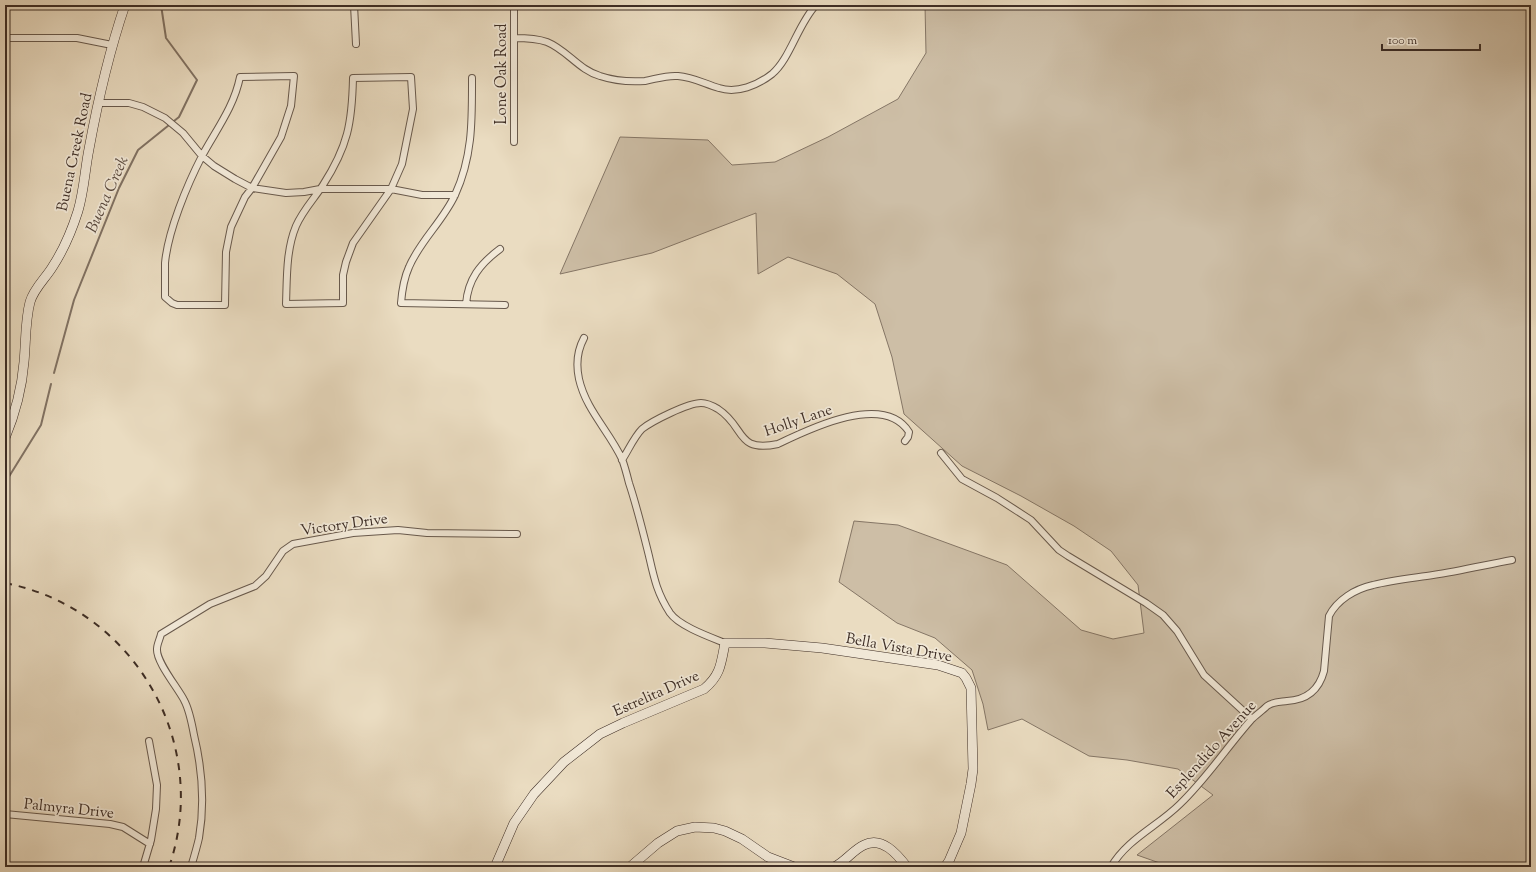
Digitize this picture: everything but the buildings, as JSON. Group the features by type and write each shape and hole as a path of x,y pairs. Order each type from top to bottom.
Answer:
{"street":[{"name":"Buena Creek Road","path":"5,438 14,414 21,384 30,301 37,288 60,255 78,212 82,197 88,150 98,103 112,45 125,5"},
{"path":"354,5 356,44"},
{"name":"Lone Oak Road","path":"514,5 514,142"},
{"path":"514,38 533,38 548,42 580,66 599,76 622,81 646,80 664,76 678,76 693,78 720,89 743,89 759,83 774,73 783,61 800,28 816,5"},
{"path":"5,38 77,38 112,45"},
{"path":"294,76 291,106 281,137 252,188 245,197 232,227 226,252 225,305 177,305 172,303 166,297 166,263 170,236 188,186 202,156 232,104 240,77 294,76"},
{"path":"411,77 413,109 402,164 391,189 353,243 343,275 343,303 286,304 287,266 291,240 304,210 320,189 336,166 348,134 352,110 353,78 411,77"},
{"path":"472,78 472,130 467,165 455,195 444,214 419,249 409,268 402,293 401,303 504,305"},
{"path":"98,103 129,103 143,106 175,126 183,133 202,156 224,173 252,188 286,193 320,189 391,189 422,195 455,195"},
{"path":"466,304 476,272 485,261 500,249"},
{"path":"584,338 579,348 577,359 579,379 593,415 616,448 622,460 636,504 658,593 671,614 689,628 725,643"},
{"name":"Holly Lane","path":"622,460 642,430 650,424 671,413 700,403 712,406 722,412 747,442 758,446 778,444 844,417 863,414 880,414 902,422 909,432 905,441"},
{"path":"941,453 962,479 997,498 1031,520 1068,556 1146,603 1163,615 1177,631 1204,675 1252,719"},
{"name":"Victory Drive","path":"191,867 199,838 202,814 200,760 184,700 171,681 156,650 161,634 210,604 255,586 266,576 283,551 293,544 353,533 398,530 427,534 517,534"},
{"name":"Esplendido Avenue","path":"1111,867 1125,849 1180,804 1252,719 1268,705 1276,702 1302,698 1316,689 1322,680 1324,671 1329,616 1344,599 1353,593 1372,585 1454,572 1512,560"},
{"name":"Estrelita Drive","path":"495,867 514,823 534,794 556,770 600,734 630,718 704,689 714,681 720,669 725,643"},
{"name":"Bella Vista Drive","path":"725,643 765,643 822,648 938,665 962,674 966,678 971,688 973,769 961,833 945,867"},
{"path":"143,867 150,844 156,809 157,785 149,741"},
{"name":"Palmyra Drive","path":"5,814 110,824 123,827 150,844"},
{"path":"630,867 658,843 677,831 695,827 714,828 725,831 742,839 768,857 794,867"},
{"path":"834,867 864,845 880,843 892,850 907,867"}],"shaded area":[{"path":"925,5 1531,5 1531,867 1171,867 1137,855 1213,795 1178,769 1127,760 1089,756 1022,719 988,730 983,704 972,670 935,638 897,623 839,582 854,521 898,525 1007,565 1081,630 1113,639 1144,633 1138,585 1111,551 1074,526 1021,496 962,466 904,414 892,357 875,304 837,274 788,257 758,274 756,213 652,253 560,274 620,137 708,140 732,165 775,162 828,137 898,99 926,53"}],"waterway":[{"name":"Buena Creek","path":"54,373 74,300 119,188 138,150 179,117 197,80 166,38 161,5"},
{"name":"Buena Creek","path":"5,483 41,425 51,384"}],"railway":[{"path":"5,583 51,597 91,620 125,651 152,688 170,729 180,774 180,820 169,867"}]}
